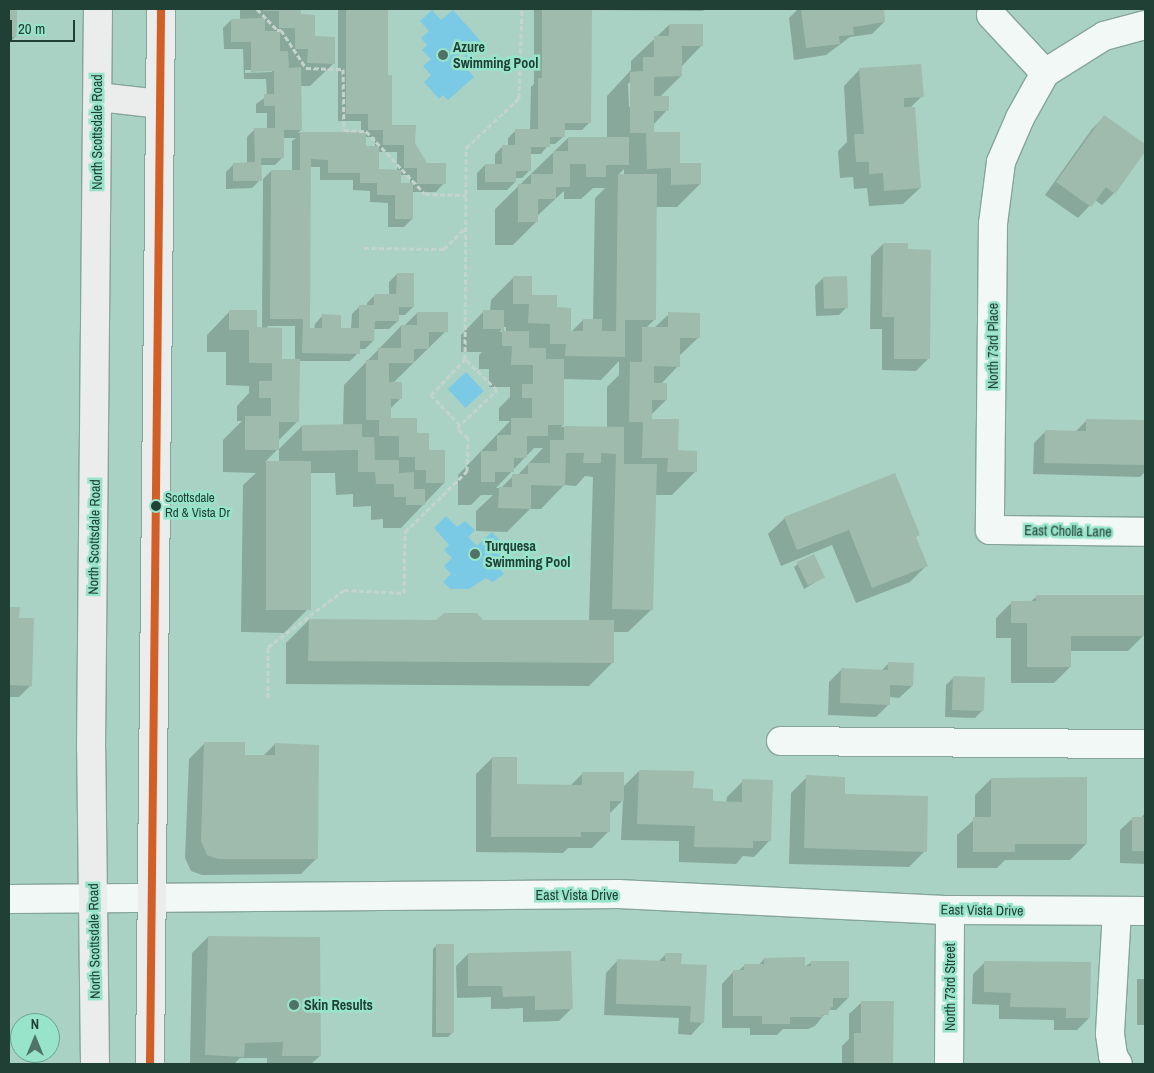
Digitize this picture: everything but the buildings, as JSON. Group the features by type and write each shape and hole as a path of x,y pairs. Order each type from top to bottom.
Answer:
{"main road":[{"name":"North Scottsdale Road","path":"95,1064 92,748 98,9"},
{"path":"150,1064 161,9"},
{"path":"98,97 160,104"}],"street":[{"path":"991,15 1045,73 1104,36 1145,25"},
{"name":"North 73rd Place","path":"990,530 993,224 1001,162 1020,118 1045,73"},
{"name":"East Cholla Lane","path":"990,530 1145,532"},
{"path":"780,741 1145,744"},
{"name":"East Vista Drive","path":"9,899 618,894 950,910 1145,911"},
{"name":"North 73rd Street","path":"949,1064 950,910"},
{"path":"1117,911 1110,1034 1113,1056 1118,1064"}],"path":[{"path":"257,9 277,30 281,30 306,68 343,69 344,130 366,131 425,194 466,195"},
{"path":"460,425 430,395 465,359 466,148 519,98 522,9"},
{"path":"364,248 444,249 466,228"},
{"path":"268,698 268,647 344,590 404,593 405,532 467,471 468,438 457,428 497,390 465,359"}],"water":[{"name":"Azure Swimming Pool","path":"432,10 441,20 453,10 485,46 469,61 462,52 457,57 474,77 448,100 443,95 439,99 424,82 431,75 423,66 431,59 422,50 427,45 421,38 429,31 420,21"},
{"path":"466,372 484,391 465,408 448,389"},
{"name":"Turquesa Swimming Pool","path":"446,516 457,527 465,521 475,530 468,537 477,546 492,532 504,545 498,550 505,558 497,565 504,574 493,582 486,578 469,589 451,589 443,582 451,574 444,566 452,558 444,550 449,545 434,528"}],"transit line":[{"path":"150,1064 161,9"}],"place":[{"name":"Azure Swimming Pool","path":"443,55"},
{"name":"Scottsdale Rd & Vista Dr","path":"156,506"},
{"name":"Turquesa Swimming Pool","path":"475,554"},
{"name":"Skin Results","path":"294,1005"}]}
